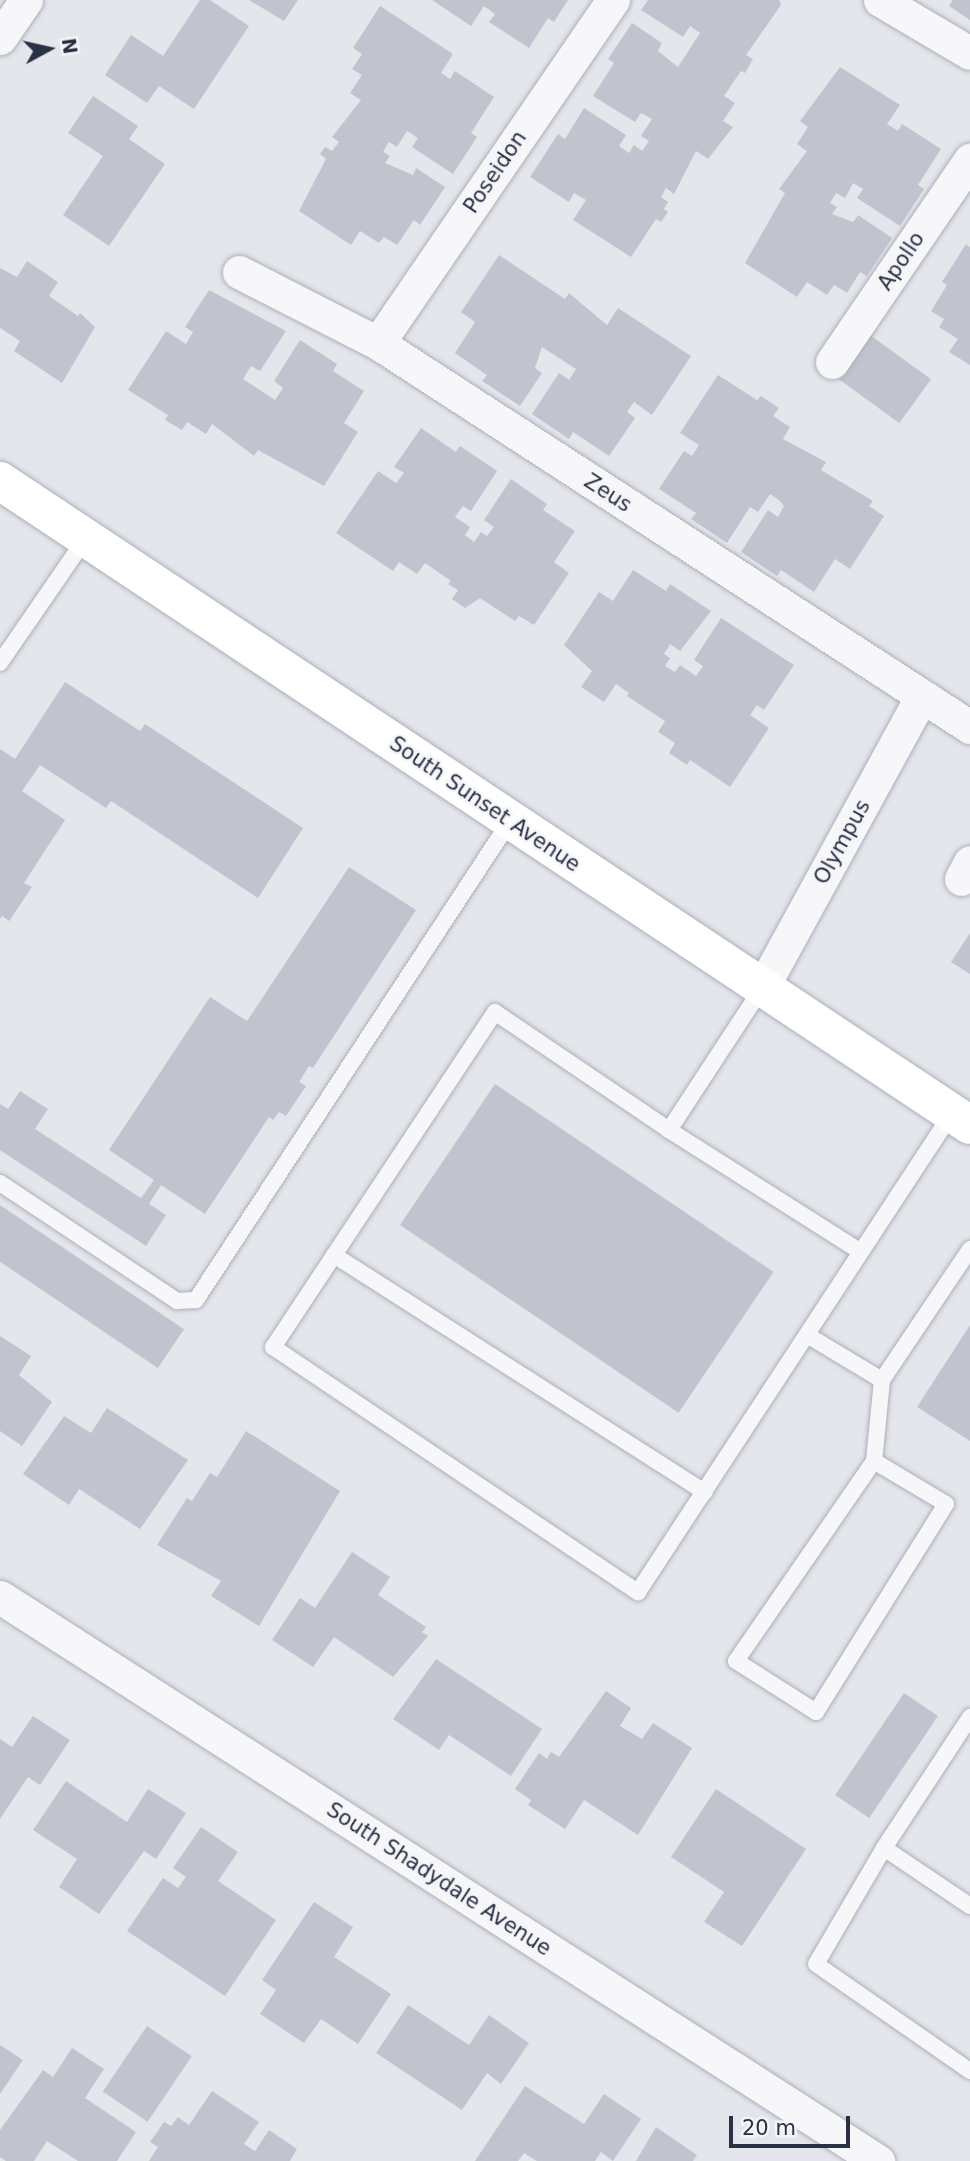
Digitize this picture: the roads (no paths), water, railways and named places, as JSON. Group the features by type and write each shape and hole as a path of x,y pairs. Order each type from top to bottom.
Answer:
{"main road":[{"name":"South Sunset Avenue","path":"0,481 961,1119"}],"street":[{"path":"0,38 26,0"},
{"name":"Poseidon","path":"378,343 613,0"},
{"path":"880,0 970,53"},
{"name":"Apollo","path":"832,362 970,160"},
{"name":"Zeus","path":"239,272 378,343 970,727"},
{"name":"Olympus","path":"762,988 921,697"},
{"name":"South Shadydale Avenue","path":"0,1597 878,2161"}],"lane":[{"path":"0,663 86,538"},
{"path":"0,1183 177,1301 196,1300 510,821"},
{"path":"669,1130 762,988"},
{"path":"861,1252 669,1130 495,1012 273,1347 638,1592 861,1252 961,1119"},
{"path":"874,1461 946,1504 816,1712 736,1661 874,1461 882,1380 970,1249"},
{"path":"334,1255 705,1492"},
{"path":"807,1335 882,1380"},
{"path":"970,1717 884,1848 816,1964 970,2070"},
{"path":"884,1848 970,1906"}]}
